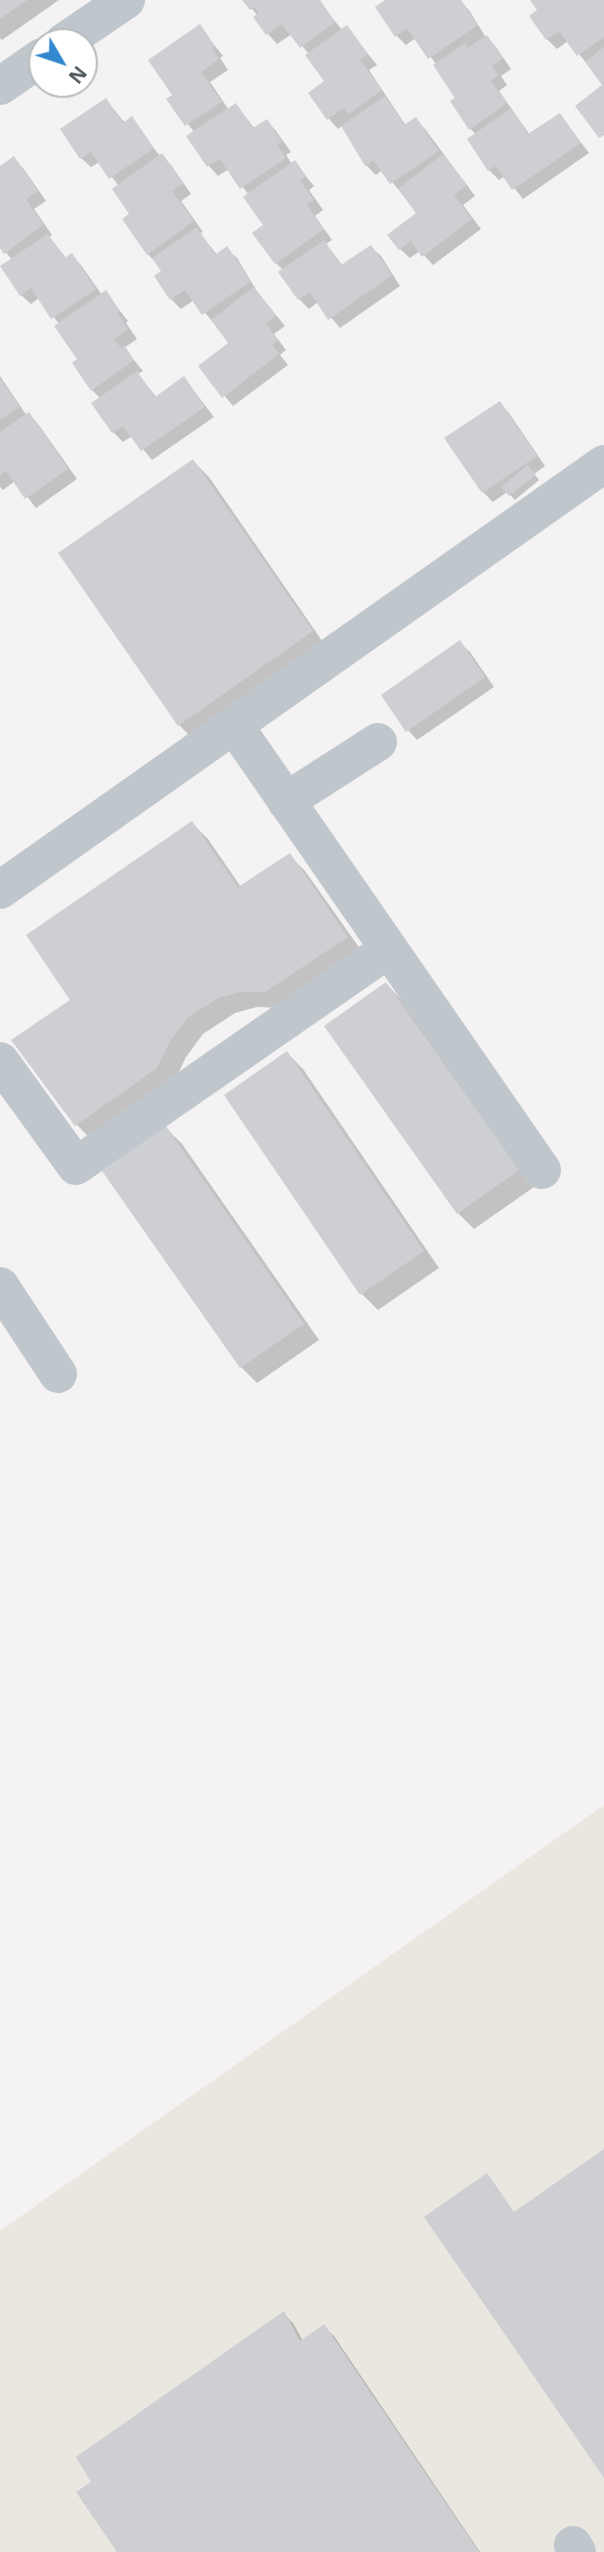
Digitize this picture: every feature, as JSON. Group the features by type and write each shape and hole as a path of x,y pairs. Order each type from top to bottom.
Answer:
{"street":[{"path":"85,28 126,0"},
{"path":"0,86 28,67"},
{"path":"0,890 604,464"},
{"path":"234,725 541,1170"},
{"path":"286,802 378,742"},
{"path":"0,1061 76,1166 389,949"},
{"path":"0,1286 58,1374"}],"shaded area":[{"path":"604,1805 604,2552 0,2552 0,2231"}],"building":[{"path":"0,0 27,0 0,19"},
{"path":"242,0 320,0 335,22 300,48 282,24 266,35 253,17 259,13 254,7 250,10"},
{"path":"385,0 461,0 478,25 428,59 407,28 395,37 375,7"},
{"path":"530,0 604,0 604,37 577,56 559,31 546,40 529,16 537,10"},
{"path":"200,24 215,46 212,48 219,59 201,72 222,102 185,126 166,99 172,95 148,60"},
{"path":"347,25 368,54 360,60 382,90 349,114 344,108 327,120 308,93 324,81 305,55"},
{"path":"487,35 503,58 492,66 498,75 491,81 507,103 469,130 450,101 455,98 433,65 465,43 468,48"},
{"path":"604,47 604,135 599,138 575,106 602,85 585,62"},
{"path":"385,96 404,125 416,117 439,151 390,184 373,160 365,166 341,126"},
{"path":"106,98 123,123 132,116 154,148 109,179 91,152 80,159 60,129"},
{"path":"236,103 253,128 267,119 282,142 277,145 286,158 240,189 220,159 207,167 186,136"},
{"path":"511,108 528,134 560,113 581,143 512,190 496,166 488,171 467,139"},
{"path":"162,153 183,183 172,191 194,221 147,255 122,219 129,214 112,189"},
{"path":"443,154 467,185 454,195 472,219 422,257 411,241 399,250 387,235 416,213 398,189"},
{"path":"14,156 38,191 26,199 43,225 4,254 0,248 0,166"},
{"path":"295,160 306,176 300,180 314,200 307,205 324,229 275,264 252,233 263,225 243,197"},
{"path":"197,227 215,255 227,246 251,281 202,315 185,290 170,300 154,276 161,271 152,258"},
{"path":"48,234 65,258 72,253 96,289 51,319 31,288 20,296 0,266"},
{"path":"324,240 341,265 371,245 392,275 328,320 310,292 298,300 278,272"},
{"path":"254,287 276,315 266,324 278,340 272,345 279,354 222,398 198,366 228,343 211,320"},
{"path":"106,290 128,329 114,339 121,348 124,345 134,360 91,391 72,363 77,359 54,326"},
{"path":"137,371 155,397 184,376 205,407 141,451 123,426 112,433 91,403"},
{"path":"0,378 20,407 0,420"},
{"path":"500,401 537,456 482,493 444,438"},
{"path":"29,412 68,469 25,499 6,471 0,475 0,432"},
{"path":"193,459 313,631 178,726 58,553"},
{"path":"527,465 536,475 509,496 501,487"},
{"path":"460,640 485,677 406,732 381,695"},
{"path":"192,821 238,887 290,853 348,937 265,992 240,992 218,998 187,1018 170,1041 157,1068 75,1126 11,1040 70,1000 26,935"},
{"path":"386,982 519,1170 457,1214 324,1026"},
{"path":"287,1051 424,1251 360,1295 224,1095"},
{"path":"166,1126 304,1324 240,1368 102,1171"},
{"path":"604,2149 604,2478 424,2217 487,2173 514,2212"},
{"path":"284,2311 300,2341 324,2324 479,2552 117,2552 76,2492 91,2482 76,2457"}]}
